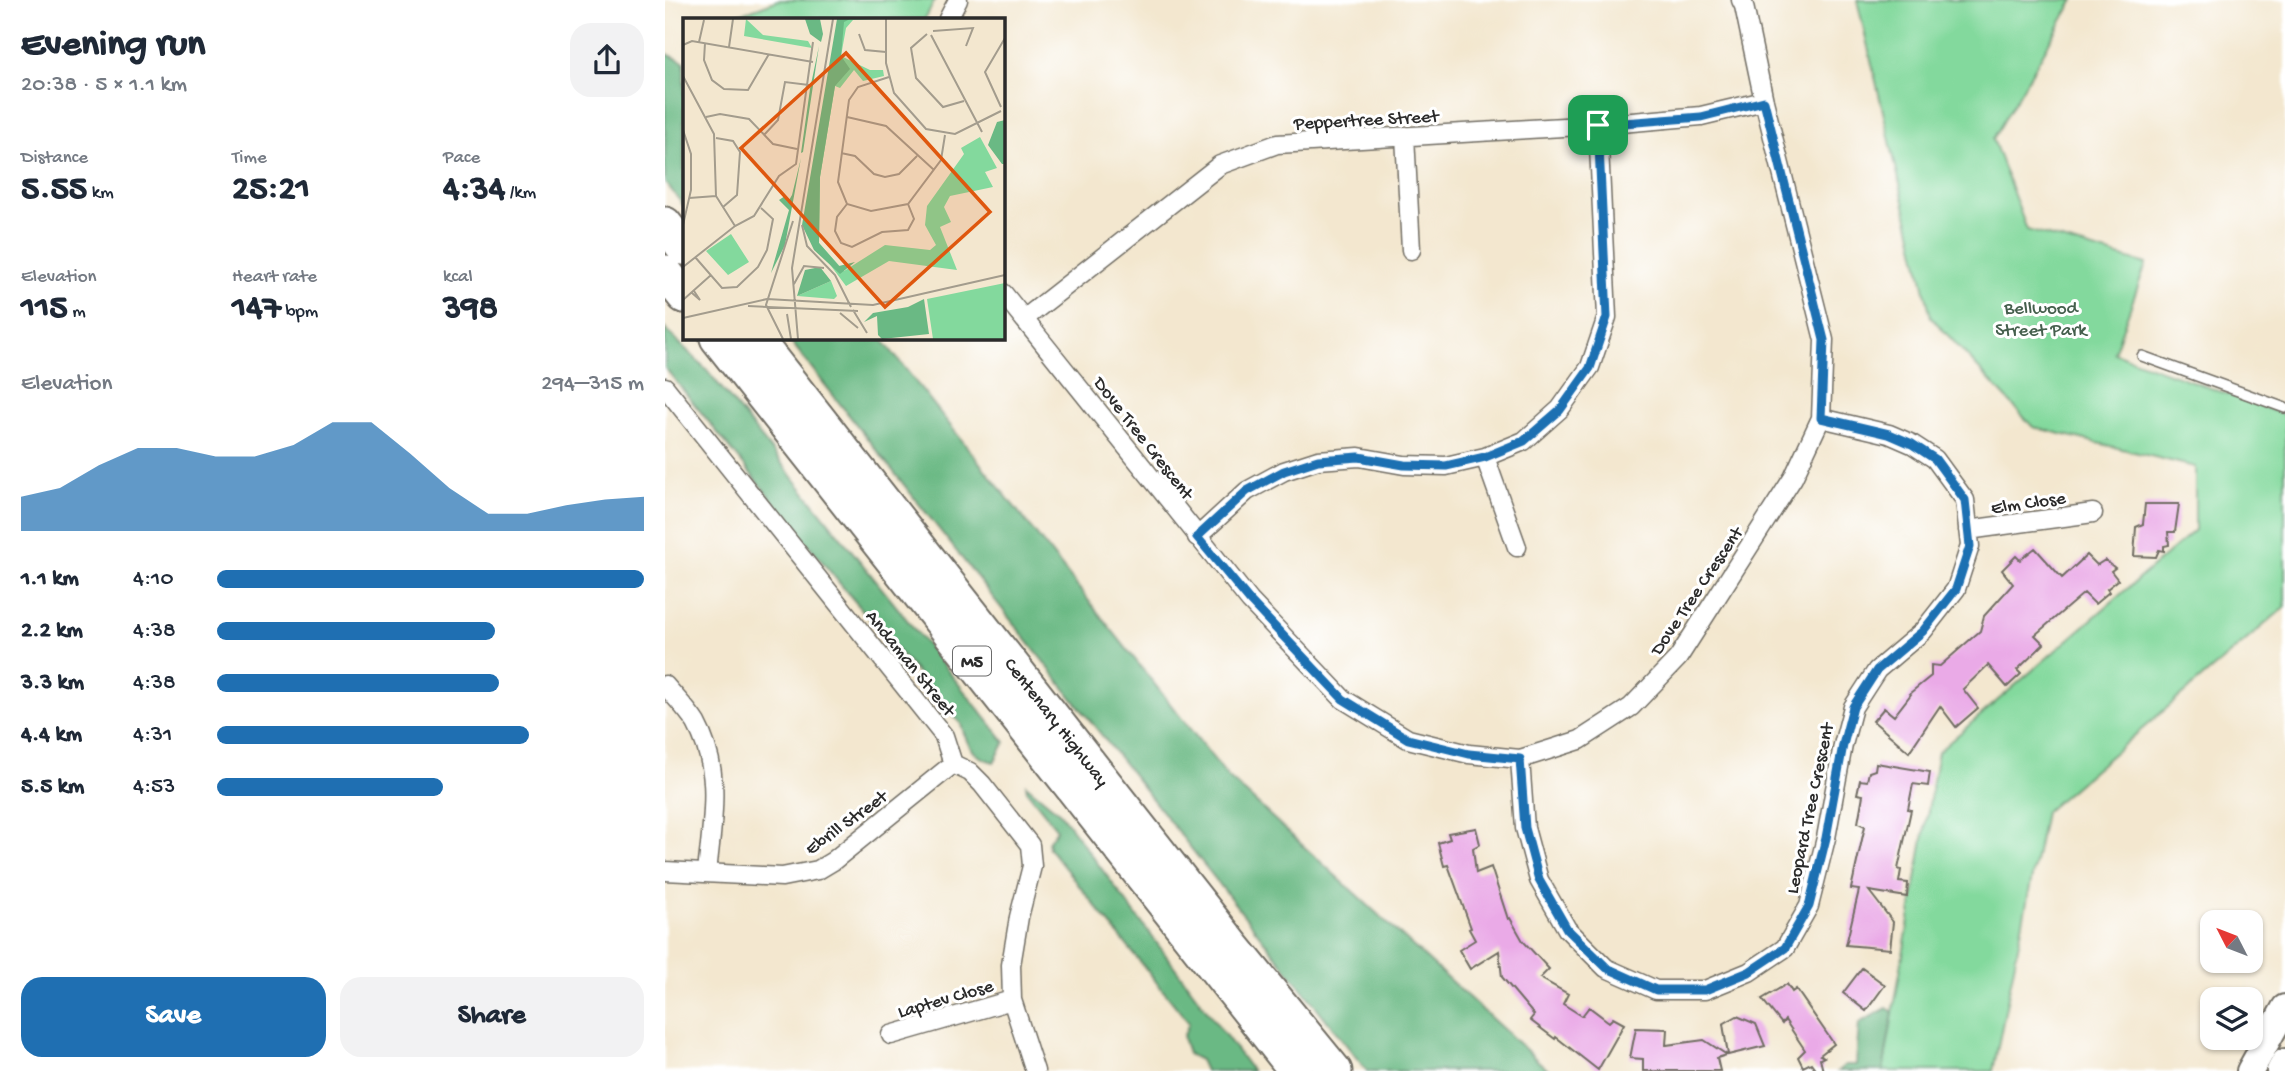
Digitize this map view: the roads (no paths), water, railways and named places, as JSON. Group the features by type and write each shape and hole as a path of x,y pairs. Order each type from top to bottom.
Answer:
{"highway":[{"path":"665,224 683,247"},
{"path":"665,272 683,295"},
{"name":"Centenary Highway","path":"719,340 1296,1071"},
{"name":"Centenary Highway","path":"757,340 1233,946 1335,1071"},
{"path":"1233,946 1259,954 1356,1071"}],"main road":[{"path":"2250,1071 2285,1008"},
{"path":"2280,1071 2285,1062"}],"street":[{"path":"948,18 957,0"},
{"name":"Dove Tree Crescent","path":"1005,295 1250,601 1343,699 1408,739 1469,754 1520,759 1580,740 1631,707 1678,658 1793,478 1821,418 1824,340 1741,0"},
{"name":"Peppertree Street","path":"1024,319 1220,165 1277,144 1701,117 1764,101"},
{"path":"1197,537 1247,491 1284,471 1318,460 1359,457 1404,465 1446,466 1485,457 1524,441 1560,410 1590,368 1607,317 1598,125"},
{"path":"1405,136 1411,250"},
{"name":"Andaman Street","path":"665,387 944,736 953,764"},
{"name":"Leopard Tree Crescent","path":"1520,759 1525,828 1539,880 1567,929 1607,968 1656,990 1705,990 1749,972 1785,948 1809,906 1853,707 1877,670 1923,631 1956,589 1970,546 1965,500 1935,459 1912,444 1889,434 1821,418"},
{"path":"1485,457 1517,547"},
{"name":"Elm Close","path":"1968,530 2093,513"},
{"path":"665,685 695,722 711,756 715,785 707,873"},
{"path":"953,764 970,772 982,784 1030,845 1032,866 1019,917 1011,965 1012,1000 1035,1071"},
{"name":"Ebrill Street","path":"665,871 782,877 818,870 833,861 953,764"},
{"name":"Laptev Close","path":"891,1035 1012,1000"}],"lane":[{"path":"2142,356 2285,408"}],"park label":[{"name":"Bellwood Street Park","path":"2041,317"}]}
